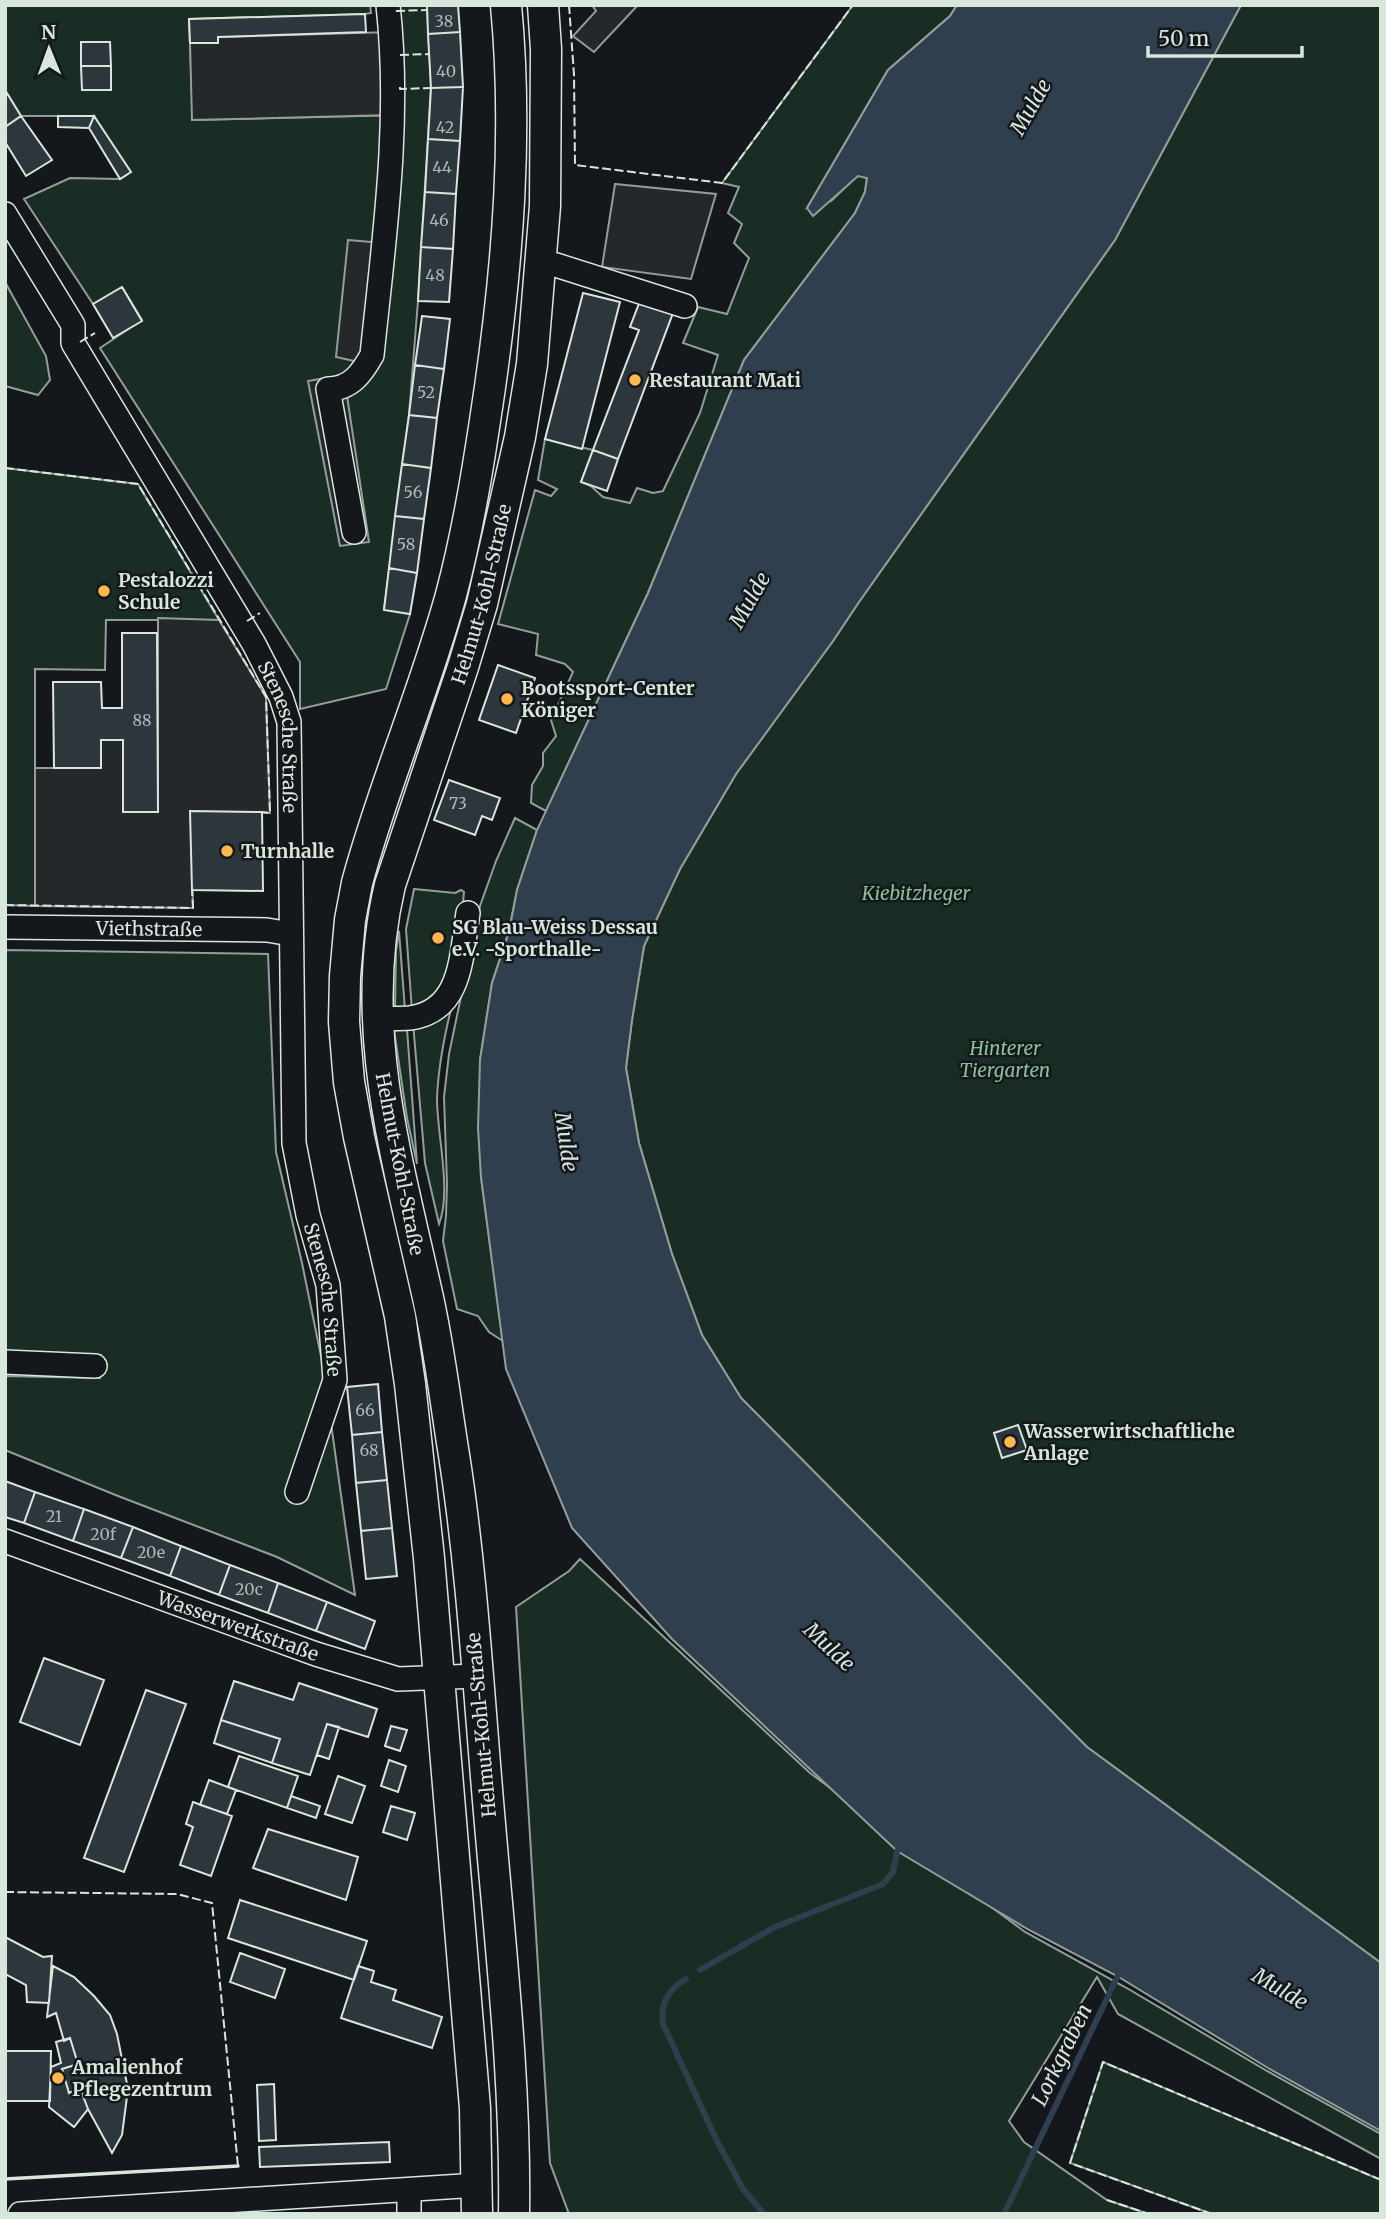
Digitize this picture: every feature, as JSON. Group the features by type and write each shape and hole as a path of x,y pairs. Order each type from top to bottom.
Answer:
{"main road":[{"name":"Helmut-Kohl-Straße","path":"477,2199 475,2108 421,1473 400,1316 359,1137 349,1082 344,1022 350,919 357,883 429,669 451,593 469,516 484,432 500,313 507,230 510,120 506,5"},
{"name":"Helmut-Kohl-Straße","path":"514,2214 515,2152 510,2060 458,1481 427,1294 388,1117 379,1056 377,979 384,913 400,851 482,604 520,437 532,364 541,263 546,150 546,49 542,5"}],"street":[{"path":"354,532 328,389 341,389 362,373 372,355 393,152 392,37 388,5"},
{"name":"Stenesche Straße","path":"5,214 73,325 73,342 254,644 281,697 289,722 294,1143 308,1215 328,1285 335,1381 297,1492"},
{"path":"541,263 604,273 685,306"},
{"path":"377,1018 410,1018 442,1005 452,993 456,982 468,913"},
{"name":"Viethstraße","path":"5,927 267,930 290,934"},
{"path":"5,1362 95,1366"},
{"name":"Wasserwerkstraße","path":"5,1541 316,1654 398,1679 477,1676"},
{"path":"20,2214 409,2190 477,2199"},
{"path":"409,2190 409,2214"}],"green space":[{"path":"5,5 370,5 371,13 365,14 189,19 193,120 401,115 395,5 427,5 431,88 418,301 409,415 384,609 410,614 386,689 300,709 300,662 100,348 142,320 122,287 93,304 24,199 70,178 120,179 130,172 94,116 21,116 5,90"},
{"path":"853,5 957,5 950,16 888,70 807,208 831,201 858,175 867,178 865,192 855,213 744,360 648,593 546,811 531,803 532,785 543,766 543,753 556,736 551,720 573,672 565,664 536,655 538,634 498,624 535,490 551,496 557,489 538,480 545,439 593,450 581,482 591,486 603,497 630,503 637,488 653,493 663,491 700,413 718,355 683,343 698,307 727,314 749,258 734,243 742,224 728,213 739,187 722,183"},
{"name":"Hinterer Tiergarten","path":"1241,5 1381,5 1381,1963 1087,1747 741,1398 702,1335 672,1254 639,1143 626,1068 644,946 680,869 736,774 833,641 1115,240"},
{"path":"5,282 46,356 50,380 38,395 5,386"},
{"path":"5,468 138,484 219,620 106,620 105,670 35,669 35,906 5,905"},
{"path":"515,818 537,830 517,890 509,931 492,983 480,1060 481,1177 503,1341 489,1332 478,1316 457,1309 443,1241 447,1184 444,1097 449,1054 480,906"},
{"path":"414,889 464,892 448,990 412,1011 406,929"},
{"path":"399,931 405,1010 395,1010"},
{"path":"5,950 268,954 276,1152 323,1366 355,1595 277,1557 5,1450 5,1376 100,1378 101,1355 5,1353"},
{"path":"454,997 443,1048 437,1099 444,1179 443,1211 439,1224 425,1163 413,1023"},
{"path":"407,1029 417,1164 394,1030"},
{"path":"580,1559 810,1773 1025,1932 1381,2134 1381,2159 1118,2014 1097,1977 1009,2121 1024,2142 1107,2200 1149,2214 569,2214 550,2163 516,1607 569,1571"},
{"path":"1103,2062 1381,2180 1381,2214 1212,2214 1070,2163"}],"shaded area":[{"path":"592,5 638,5 594,52 573,36 596,11"},
{"path":"391,32 392,115 192,120 190,43 217,43 218,37"},
{"path":"615,184 716,194 691,279 602,267"},
{"path":"348,240 394,244 385,314 347,396 369,542 340,546 308,381 342,375 359,362 336,357"},
{"path":"158,618 219,620 266,697 270,813 191,812 193,908 35,906 35,768 100,768 101,740 123,740 123,812 158,812"}],"water":[{"name":"Mulde","path":"957,5 1241,5 1115,240 833,641 736,774 680,869 644,946 632,1020 626,1068 639,1143 672,1254 702,1335 741,1398 1087,1747 1381,1963 1381,2131 1268,2068 1117,1976 1029,1930 897,1851 672,1639 572,1528 506,1369 481,1177 478,1128 480,1060 492,983 509,932 517,890 537,830 648,593 744,360 855,213 865,192 867,178 858,176 813,216 807,208 888,70 950,16"}],"building":[{"path":"427,5 458,5 460,32 428,34"},
{"path":"365,14 366,32 218,37 218,43 190,43 189,19"},
{"path":"460,32 463,87 431,88 428,34"},
{"path":"81,42 110,42 111,66 81,66"},
{"path":"81,66 111,66 111,90 82,90"},
{"path":"463,87 460,141 428,139 431,88"},
{"path":"5,90 21,116 5,127"},
{"path":"21,116 52,160 26,176 5,142 5,127"},
{"path":"58,116 94,116 89,128 58,127"},
{"path":"94,116 131,172 120,179 89,128"},
{"path":"428,139 460,141 456,194 425,192"},
{"path":"425,192 456,194 453,249 421,247"},
{"path":"421,247 453,249 449,302 418,301"},
{"path":"122,287 142,321 113,338 93,304"},
{"path":"583,293 620,302 582,449 545,439"},
{"path":"640,301 673,313 618,459 593,450 639,330 630,327"},
{"path":"422,316 450,319 444,369 415,365"},
{"path":"415,365 444,369 437,418 409,415"},
{"path":"409,415 437,418 431,468 402,464"},
{"path":"593,450 618,459 607,491 581,482"},
{"path":"402,464 431,468 424,519 395,516"},
{"path":"395,516 424,519 417,573 389,568"},
{"path":"389,568 417,573 410,614 384,610"},
{"path":"122,633 157,633 158,812 123,812 123,740 101,740 101,768 54,768 53,682 101,682 102,708 122,708"},
{"name":"Bootssport-Center Königer","path":"498,665 535,678 516,733 479,720"},
{"path":"449,780 500,798 492,820 482,816 475,835 434,820"},
{"name":"Turnhalle","path":"190,811 262,812 263,891 192,890"},
{"path":"378,1384 382,1432 352,1435 347,1387"},
{"name":"Wasserwirtschaftliche Anlage","path":"1018,1425 1027,1450 1002,1458 994,1433"},
{"path":"382,1432 387,1480 356,1483 352,1435"},
{"path":"387,1480 392,1528 361,1531 356,1483"},
{"path":"5,1481 35,1492 24,1523 5,1517"},
{"path":"35,1492 84,1509 73,1541 24,1523"},
{"path":"84,1509 133,1527 121,1558 73,1541"},
{"path":"133,1527 181,1546 170,1576 121,1558"},
{"path":"392,1528 397,1576 366,1579 361,1531"},
{"path":"181,1546 230,1565 219,1595 170,1576"},
{"path":"230,1565 278,1583 268,1613 219,1595"},
{"path":"278,1583 327,1602 316,1631 268,1613"},
{"path":"327,1602 375,1621 365,1649 316,1631"},
{"path":"44,1658 104,1680 80,1745 20,1722"},
{"path":"234,1681 293,1700 299,1683 377,1709 368,1737 327,1724 310,1775 272,1763 280,1739 221,1720"},
{"path":"146,1690 186,1704 124,1872 84,1858"},
{"path":"221,1720 280,1739 272,1763 214,1743"},
{"path":"327,1724 339,1727 329,1759 317,1755"},
{"path":"391,1726 407,1730 400,1751 385,1746"},
{"path":"239,1756 298,1776 287,1808 228,1787"},
{"path":"389,1760 406,1766 398,1792 381,1786"},
{"path":"338,1776 365,1786 352,1823 325,1814"},
{"path":"209,1780 236,1790 227,1814 200,1805"},
{"path":"291,1796 320,1806 316,1818 287,1808"},
{"path":"193,1802 232,1816 211,1876 180,1865 193,1827 186,1824"},
{"path":"391,1806 415,1813 407,1840 383,1832"},
{"path":"268,1829 358,1857 346,1900 253,1868"},
{"path":"240,1900 367,1941 354,1980 228,1938"},
{"path":"5,1937 43,1957 52,1956 49,2003 27,2002 26,1985 5,1974"},
{"path":"240,1953 285,1969 275,1998 230,1982"},
{"path":"53,1966 74,1977 94,1996 110,2015 117,2034 128,2089 122,2135 112,2153 80,2088 69,2093 62,2069 78,2064 70,2038 64,2041 56,2013 47,2017"},
{"path":"358,1966 374,1971 371,1982 396,1990 393,2000 442,2017 432,2048 341,2018"},
{"name":"Amalienhof Pflegezentrum","path":"70,2038 78,2064 62,2069 69,2093 80,2088 88,2109 74,2127 49,2107 51,2067 61,2063 56,2042"},
{"path":"5,2051 51,2051 50,2101 5,2101"},
{"path":"274,2084 276,2140 259,2141 257,2085"},
{"path":"389,2142 390,2162 260,2167 259,2147"}],"waterway":[{"path":"700,1970 775,1927 883,1884 893,1872 897,1851"},
{"name":"Lorkgraben","path":"1004,2214 1121,1969"},
{"path":"686,1979 674,1988 664,2003 663,2024 717,2141 743,2189 764,2214"}],"fence":[{"path":"569,5 574,75 575,165 722,183 853,5"},
{"path":"396,11 427,10"},
{"path":"400,55 430,54"},
{"path":"400,87 431,88"},
{"path":"80,342 95,333"},
{"path":"5,468 138,484 266,697 270,813 262,812"},
{"path":"247,621 260,613"},
{"path":"5,905 193,908 192,890"},
{"path":"5,1892 177,1894 212,1903 238,2166"},
{"path":"1212,2214 1070,2163 1103,2062 1381,2180"},
{"path":"1107,2200 1149,2214"}],"wall":[{"path":"5,2179 238,2166"}],"place":[{"name":"Restaurant Mati","path":"635,380"},
{"name":"Pestalozzi Schule","path":"104,591"},
{"name":"Bootssport-Center Königer","path":"507,699"},
{"name":"Turnhalle","path":"227,851"},
{"name":"SG Blau-Weiss Dessau e.V. -Sporthalle-","path":"438,938"},
{"name":"Wasserwirtschaftliche Anlage","path":"1010,1442"},
{"name":"Amalienhof Pflegezentrum","path":"58,2078"}],"park label":[{"name":"Kiebitzheger","path":"916,893"}]}
